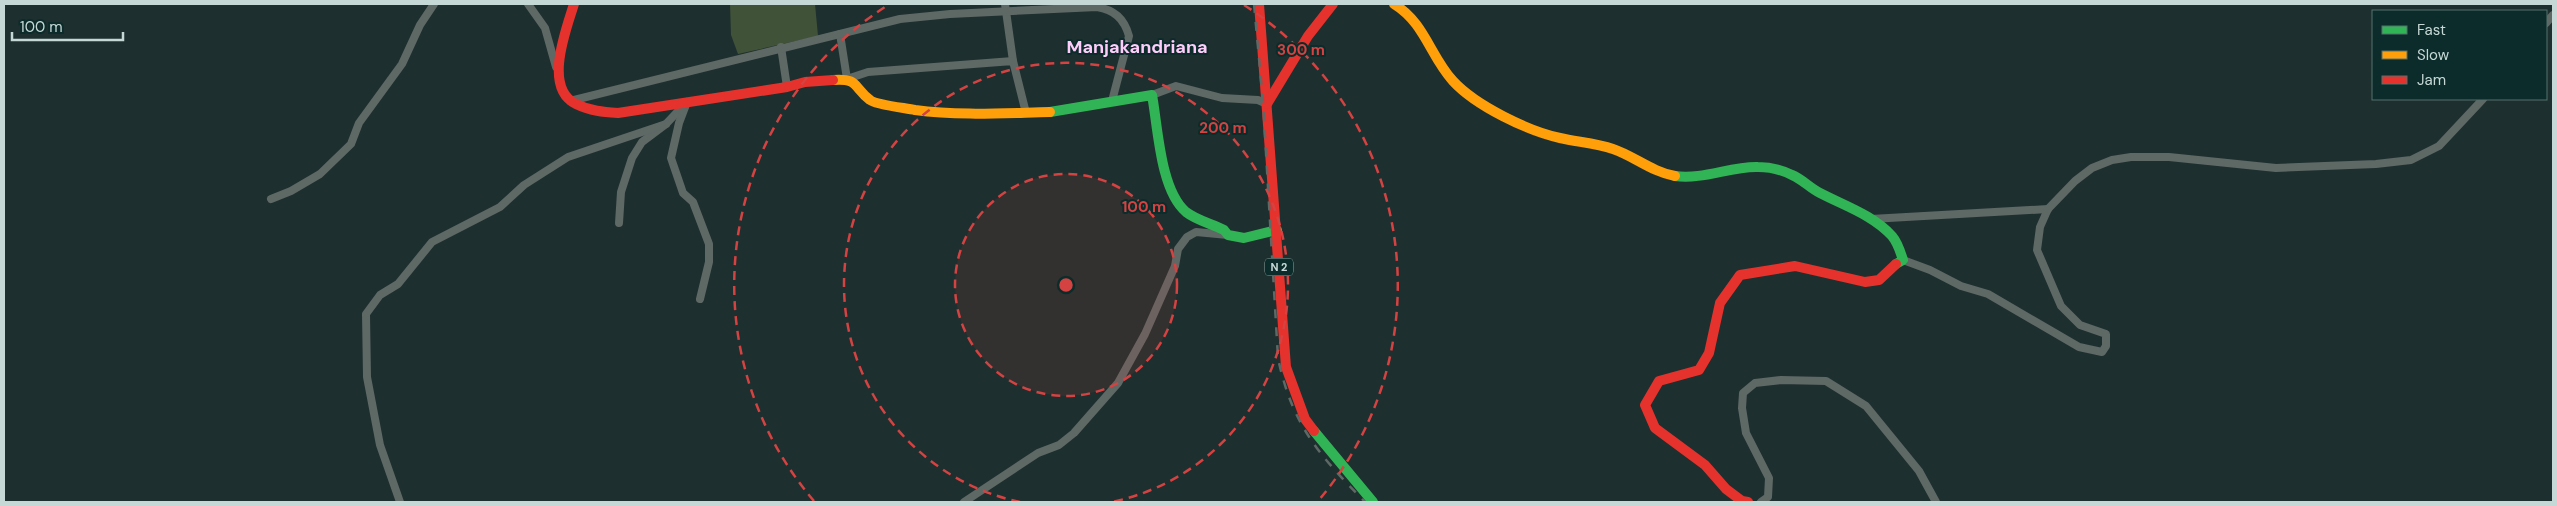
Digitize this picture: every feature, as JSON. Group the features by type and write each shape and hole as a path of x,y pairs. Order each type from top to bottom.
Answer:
{"street":[{"path":"272,199 291,192 320,174 351,144 359,123 402,64 420,25 434,4"},
{"path":"528,4 545,28 561,92 570,101 586,109 610,113 788,87 805,82 847,79 868,72 1013,61"},
{"path":"557,74 566,27 574,4"},
{"name":"N 2","path":"1259,4 1286,367 1305,419 1357,485 1373,502"},
{"path":"847,79 857,84 871,100 916,110 1053,112 1152,95 1176,86 1222,98 1258,100 1267,104 1308,36 1333,4"},
{"path":"1394,4 1406,9 1419,24 1436,57 1454,82 1480,101 1537,130 1557,138 1613,149 1668,174 1681,177 1735,167 1761,167 1794,175 1811,188 1870,219 1891,235 1899,245 1903,260"},
{"path":"570,101 781,47 900,19 1005,8 1097,7 1112,10 1126,26 1129,36 1112,101"},
{"path":"1005,8 1013,61 1026,113"},
{"path":"840,34 847,79"},
{"path":"781,47 788,87"},
{"path":"1152,95 1166,171 1179,205 1186,212 1224,230 1228,236"},
{"path":"1903,260 1962,286 1988,294 2078,347 2102,352 2106,346 2106,334 2080,325 2061,306 2039,260 2036,241 2048,209 2075,181 2092,168 2112,160 2131,157 2169,158 2276,168 2356,165 2411,160 2427,154 2439,146 2483,100"},
{"path":"619,223 621,192 632,158 642,142 666,124 687,102"},
{"path":"687,102 679,124 671,158 683,193 693,202 709,244 709,262 700,299"},
{"path":"400,502 380,445 367,377 366,314 380,295 398,284 432,242 500,207 524,185 568,157 666,124"},
{"path":"1870,219 2048,209"},
{"path":"964,502 1038,453 1059,445 1074,434 1118,383 1144,334 1175,266 1178,249 1187,237 1196,232 1244,238 1277,230"},
{"path":"1748,502 1742,501 1726,489 1705,465 1655,428 1645,405 1660,382 1698,370 1709,353 1712,332 1720,303 1740,275 1795,266 1828,272 1865,282 1879,280 1890,268 1903,260"},
{"path":"1761,502 1768,497 1769,478 1746,433 1743,393 1755,383 1781,380 1826,381 1866,406 1919,471 1936,502"}],"green space":[{"path":"730,4 815,4 818,36 738,54 731,35"}],"railway":[{"path":"1254,4 1263,102 1278,358 1291,402 1310,438 1334,469 1365,502"}],"traffic: fast":[{"path":"1050,112 1152,95 1165,174 1177,202 1186,212 1199,220 1224,230 1228,235 1244,238 1277,230"},
{"path":"1675,176 1706,175 1748,167 1775,169 1788,173 1820,193 1876,222 1892,236 1899,247 1903,260 1896,264"},
{"path":"1314,431 1373,502"}],"traffic: slow":[{"path":"1394,4 1420,30 1438,61 1453,81 1489,108 1533,130 1547,135 1613,149 1651,168 1675,176"},
{"path":"833,80 852,82 873,102 915,110 965,114 1050,112"}],"traffic: jam":[{"path":"574,4 562,43 559,72 561,85 566,96 576,104 586,108 618,113 787,87 805,82 833,80"},
{"path":"1259,4 1286,367 1305,419 1314,431"},
{"path":"1267,104 1308,36 1333,4"},
{"path":"1748,502 1742,501 1726,489 1705,465 1655,428 1645,405 1659,381 1699,370 1709,353 1720,303 1740,275 1795,266 1865,282 1879,280 1896,264"}],"district":[{"name":"Manjakandriana","path":"1137,47"}]}
